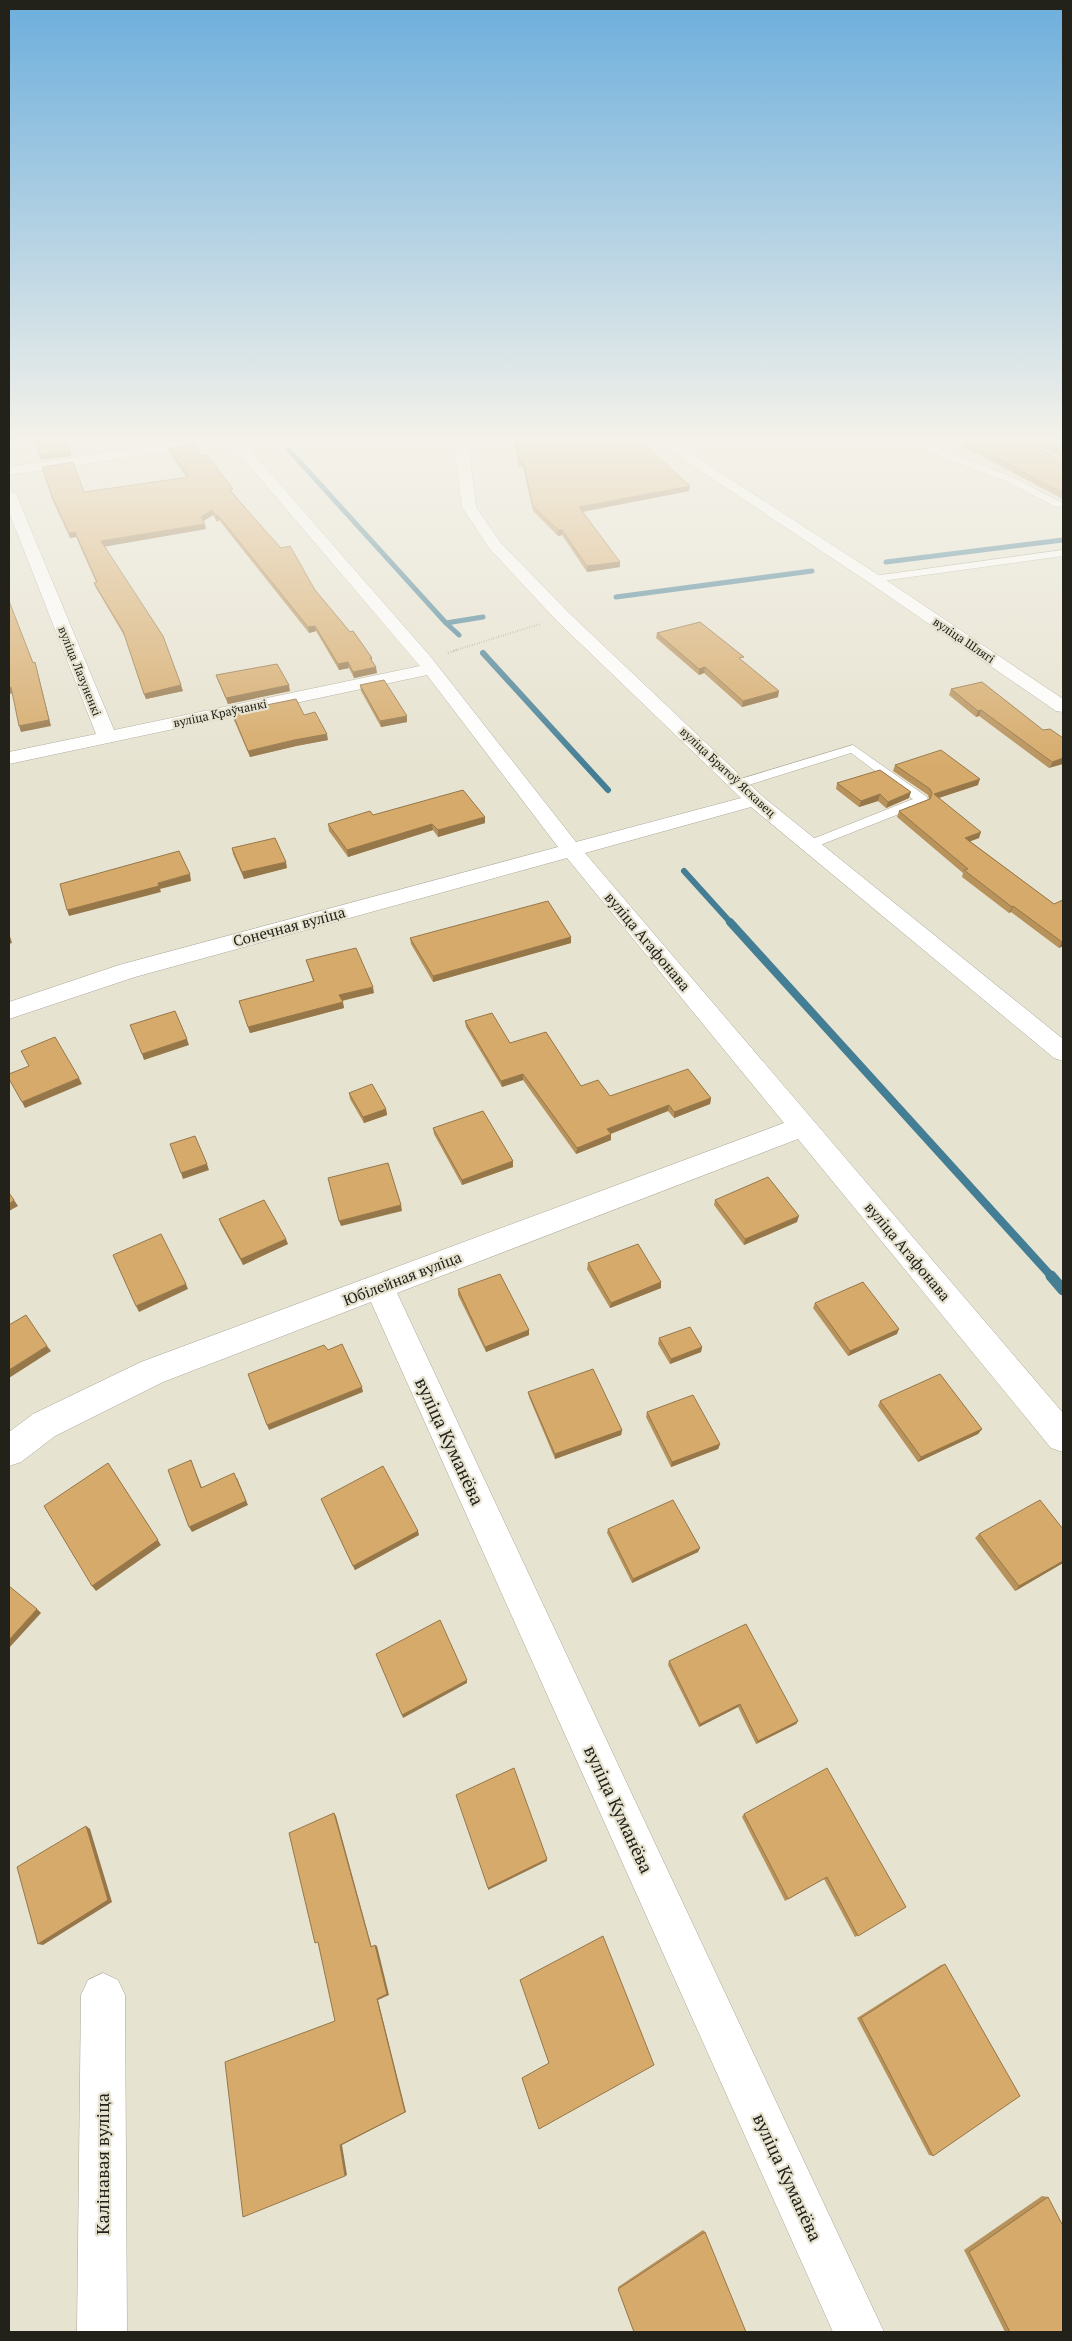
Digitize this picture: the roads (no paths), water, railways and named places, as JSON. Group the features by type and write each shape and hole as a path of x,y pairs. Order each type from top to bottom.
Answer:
{"street":[{"name":"вуліца Лазуненкі","path":"32,551 107,737"},
{"name":"вуліца Агафонава","path":"329,551 427,665 572,851 1063,1437"},
{"name":"вуліца Братоў Яскавец","path":"500,551 563,617 755,800 1063,1052"},
{"name":"вуліца Шлягі","path":"831,551 1063,707"},
{"name":"вуліца Краўчанкі","path":"9,758 427,665"},
{"name":"Сонечная вуліца","path":"9,1011 127,971 755,800"},
{"name":"Юбілейная вуліца","path":"9,1451 44,1425 152,1372 804,1126"},
{"name":"вуліца Куманёва","path":"379,1287 859,2332"},
{"name":"Калінавая вуліца","path":"102,1995 102,2332"}],"lane":[{"path":"874,579 1063,553"},
{"path":"738,784 853,749 922,800 810,845"}],"waterway":[{"path":"381,551 446,623"},
{"path":"886,562 973,551"},
{"path":"616,597 812,571"},
{"path":"446,623 483,617"},
{"path":"446,623 459,635"},
{"path":"483,653 608,790"},
{"path":"684,871 731,923"},
{"path":"730,922 1052,1277"},
{"path":"1051,1276 1063,1290"}]}
